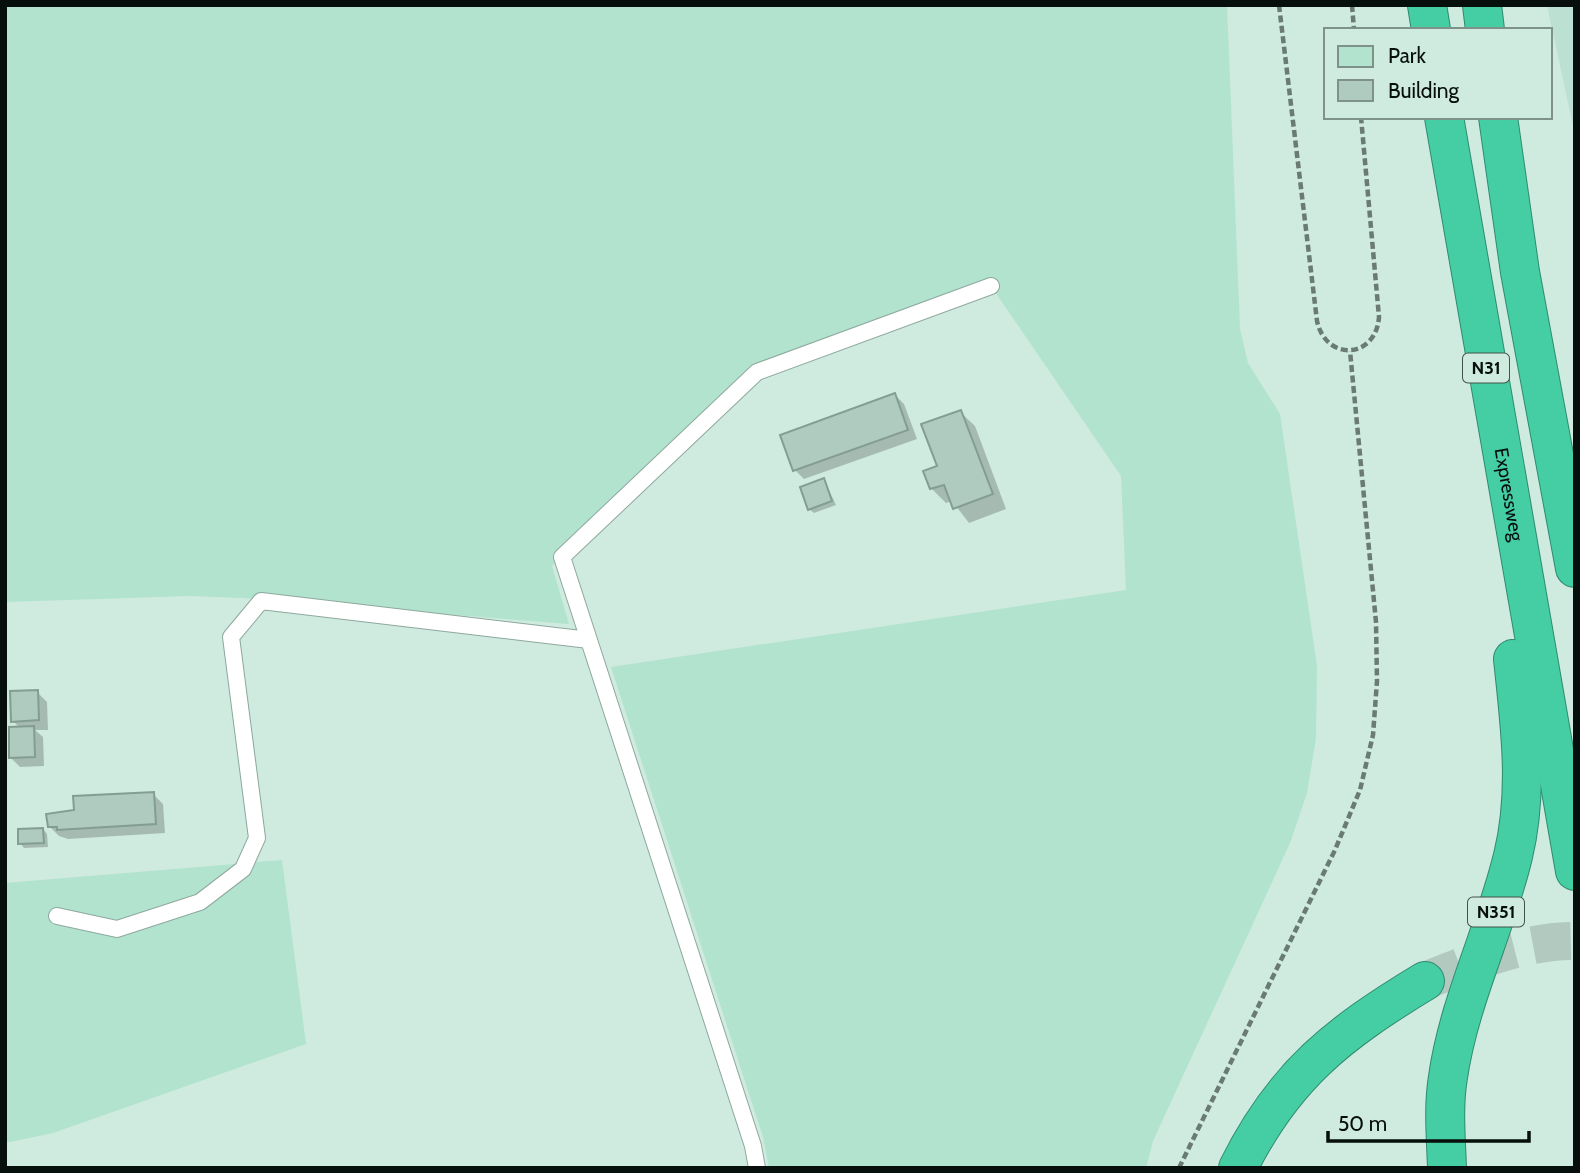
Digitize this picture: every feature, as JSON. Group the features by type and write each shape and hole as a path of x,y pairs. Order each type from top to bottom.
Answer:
{"highway":[{"path":"1427,5 1431,28"},
{"path":"1482,5 1485,28"},
{"name":"Expressweg","path":"1444,119 1575,871"},
{"name":"N31","path":"1498,119 1520,272 1568,500 1575,568"},
{"name":"N351","path":"1447,1168 1447,1078 1459,1026 1513,855 1522,804 1523,749 1512,652 1519,558"},
{"path":"1238,1168 1276,1102 1306,1068 1337,1038 1425,981"}],"lane":[{"path":"757,1168 753,1146 562,556 757,372 991,286"},
{"path":"57,916 117,929 201,902 243,869 257,838 231,637 261,601 589,640"}],"path":[{"path":"1279,5 1317,321 1324,339 1332,346 1350,351 1368,343 1378,326 1379,317 1362,119"},
{"path":"1352,5 1354,28"},
{"path":"1179,1168 1335,850 1360,790 1373,735 1377,681 1376,622 1350,351"}],"shaded area":[{"path":"1547,5 1575,5 1575,135 1552,28"}],"green space":[{"path":"5,5 1227,5 1240,329 1248,363 1280,414 1317,666 1316,738 1307,793 1290,843 1153,1141 1146,1168 769,1168 763,1137 611,667 1126,590 1121,476 991,286 757,372 552,566 569,624 242,598 190,596 5,602"},
{"path":"282,860 306,1044 53,1133 5,1143 5,883"}],"building":[{"path":"895,393 908,430 793,471 780,435"},
{"path":"961,410 993,494 953,509 944,485 930,489 923,471 937,466 921,424"},
{"path":"824,478 832,501 808,510 800,487"},
{"path":"38,690 39,720 11,722 10,691"},
{"path":"34,726 35,757 9,758 9,727"},
{"path":"154,792 156,824 57,830 57,827 48,827 46,814 74,810 73,796"},
{"path":"43,828 44,843 18,844 18,829"}],"tunnel":[{"path":"1425,981 1517,949 1575,941"}]}
